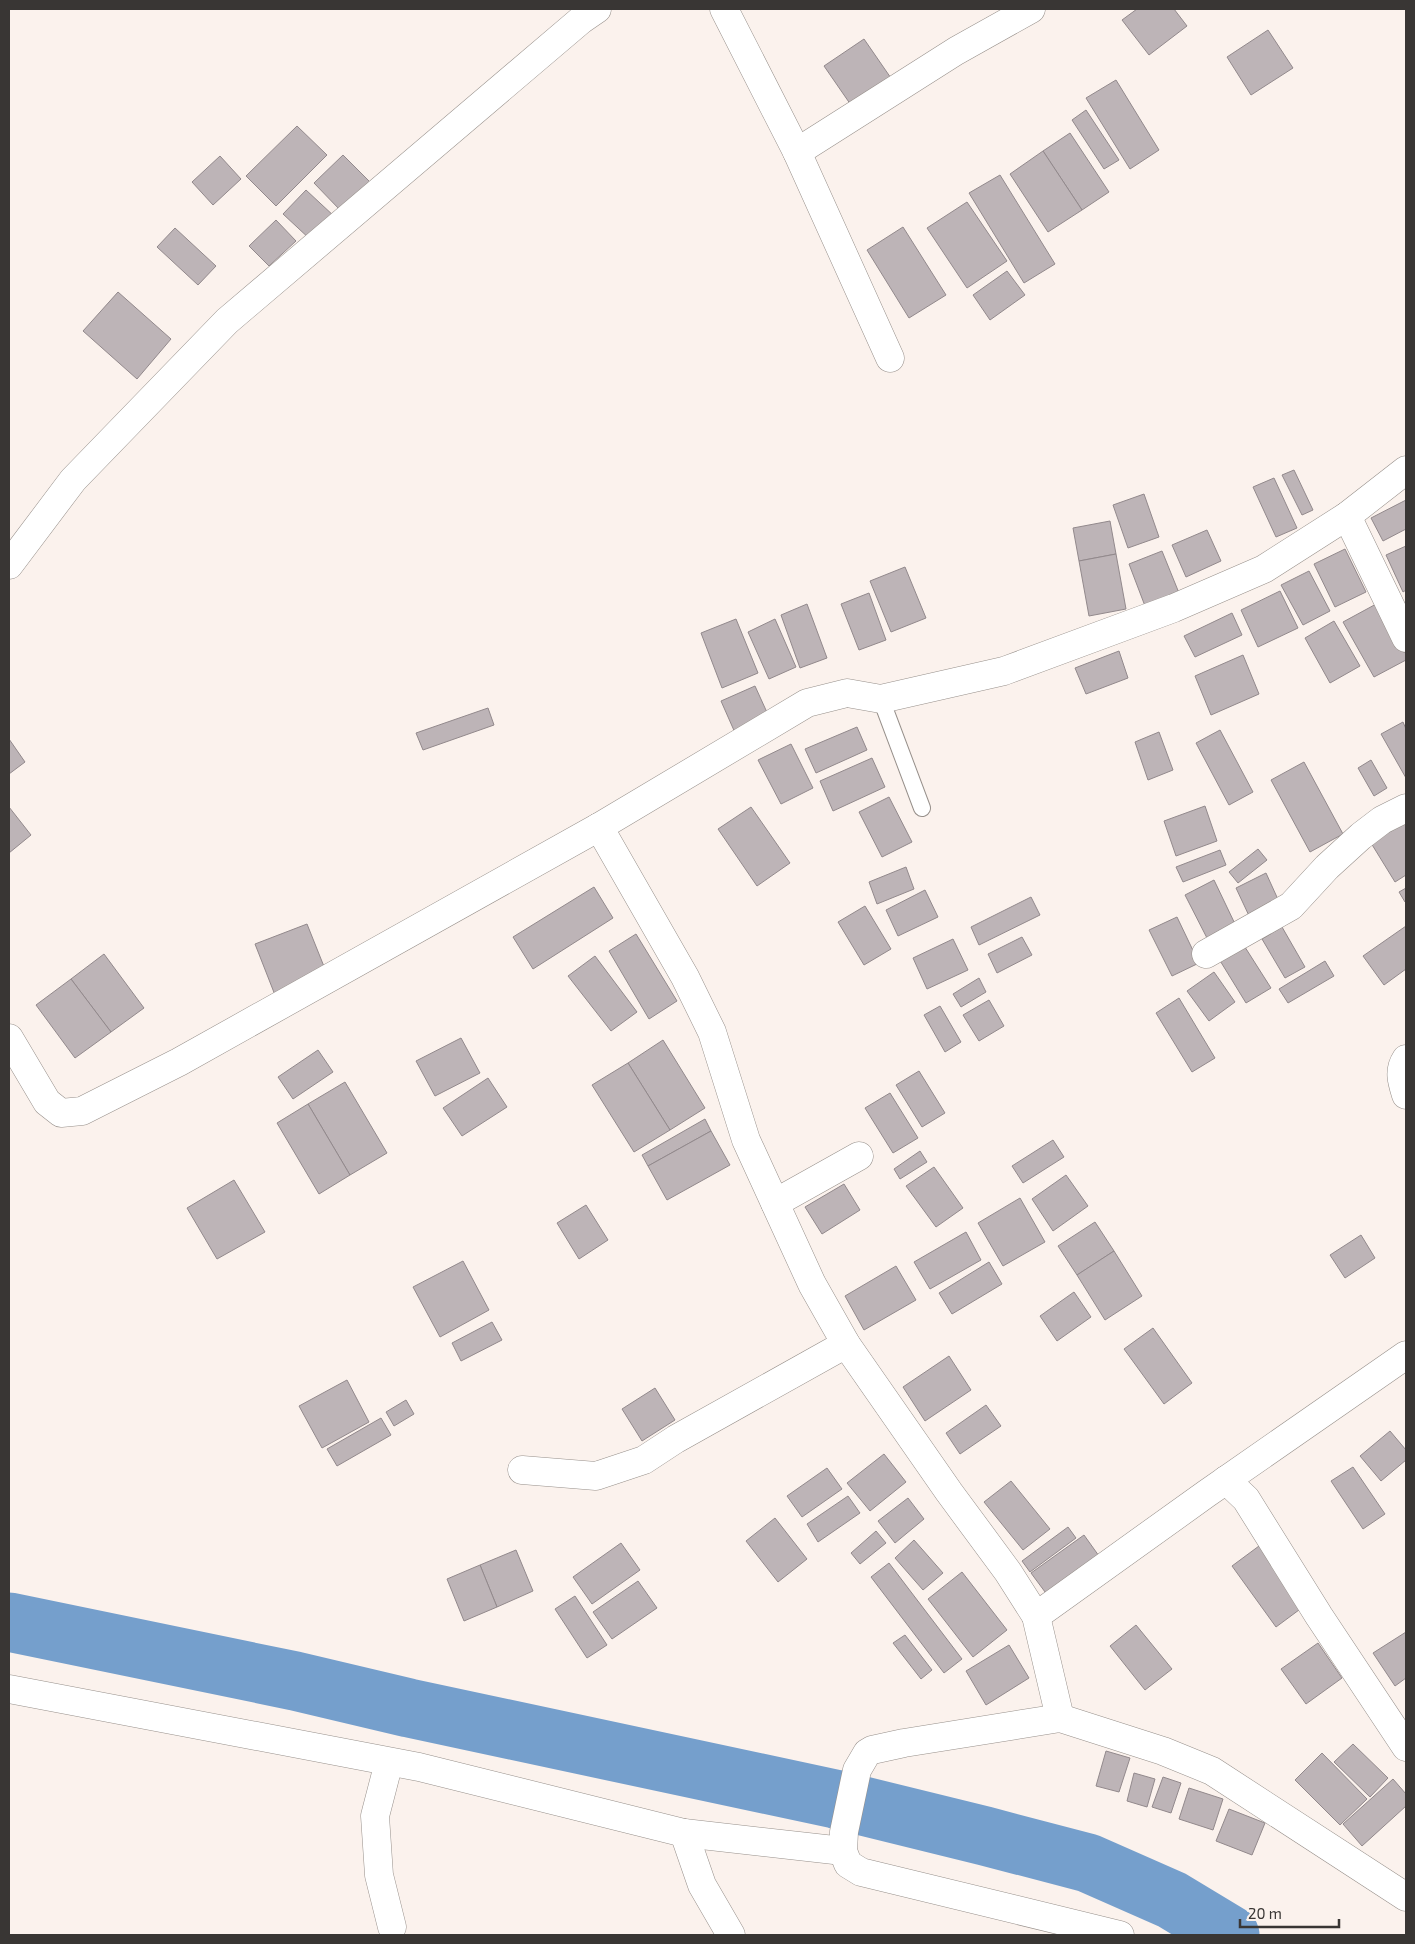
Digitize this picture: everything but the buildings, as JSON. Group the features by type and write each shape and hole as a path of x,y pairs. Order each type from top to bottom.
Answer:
{"street":[{"path":"9,565 73,480 227,320 566,33 597,9"},
{"path":"724,9 797,152 890,358"},
{"path":"797,152 956,51 1031,9"},
{"path":"9,1038 47,1102 61,1113 82,1112 179,1062 598,828 807,703 847,693 881,699 1004,672 1174,608 1264,569 1348,516 1406,470"},
{"path":"1348,516 1406,638"},
{"path":"1206,954 1291,906 1327,867 1361,836 1382,820 1406,808"},
{"path":"598,828 685,976 712,1032 746,1140 812,1284 846,1344 949,1492 1008,1572 1036,1616 1060,1718"},
{"path":"1406,1059 1401,1065 1406,1095"},
{"path":"775,1203 859,1156"},
{"path":"522,1470 596,1476 644,1460 676,1438 846,1344"},
{"path":"1036,1616 1226,1480 1406,1355"},
{"path":"1226,1480 1246,1500 1406,1747"},
{"path":"9,1689 388,1762 684,1833 843,1841"},
{"path":"1120,1935 860,1872 848,1864 843,1841 853,1788 860,1765 867,1753 872,1750 1060,1718 1163,1751 1212,1771 1406,1897"},
{"path":"388,1762 375,1816 379,1875 392,1928"},
{"path":"684,1833 702,1885 731,1935"}],"lane":[{"path":"881,699 922,808"}],"waterway":[{"path":"9,1622 295,1681 409,1708 835,1799 985,1836 1088,1863 1172,1900 1230,1935"}]}
